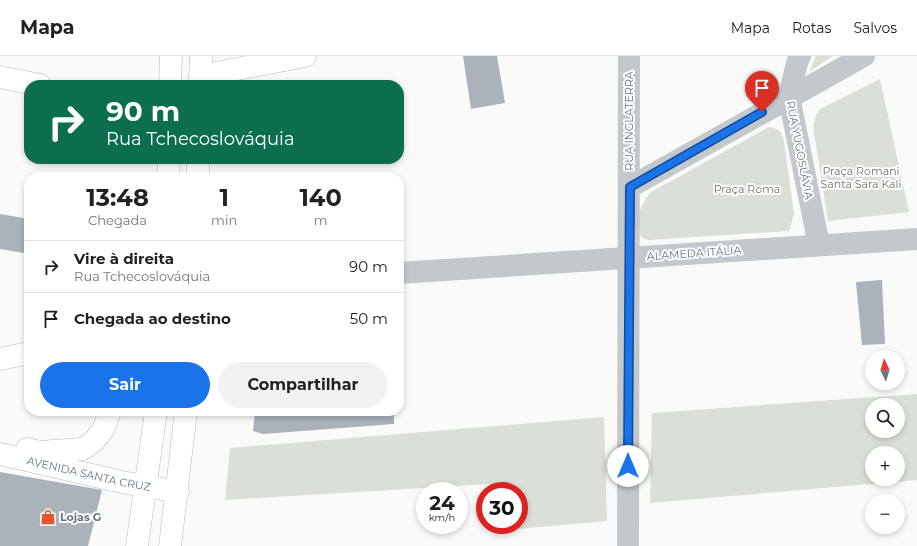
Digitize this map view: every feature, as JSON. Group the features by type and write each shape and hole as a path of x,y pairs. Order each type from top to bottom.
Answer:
{"main road":[{"path":"170,80 171,56"},
{"path":"200,72 305,56"},
{"path":"0,77 24,82"},
{"path":"4,359 24,354"},
{"path":"4,359 24,360"},
{"path":"0,444 40,452 83,449 100,434 108,416"},
{"path":"137,546 155,416"},
{"path":"170,546 178,492 186,416"},
{"name":"AVENIDA SANTA CRUZ","path":"0,454 178,492"}],"street":[{"name":"RUA INGLATERRA","path":"628,546 630,257 629,56"},
{"name":"RUA YUGOSLÁVIA","path":"800,56 797,62 789,97 819,245"},
{"path":"630,187 864,56"},
{"name":"ALAMEDA ITÁLIA","path":"404,273 917,239"}],"green space":[{"path":"816,56 833,56 809,72"},
{"name":"Praça Romani Santa Sara Kali","path":"880,79 909,212 828,221 813,126 816,115 820,109"},
{"name":"Praça Roma","path":"769,127 780,131 784,142 794,214 789,231 648,240 641,237 639,219 641,208 651,192"},
{"path":"917,394 917,480 905,481 905,446 865,446 865,484 650,503 652,413"},
{"path":"604,417 607,521 528,528 528,482 476,482 476,485 468,485 468,482 416,482 416,488 225,500 230,448"}],"building":[{"path":"463,56 497,56 505,103 471,109"},
{"path":"0,214 24,218 24,253 0,249"},
{"path":"882,280 885,344 862,345 856,282"},
{"path":"254,416 394,416 394,424 263,434 253,431"},
{"name":"Lojas G","path":"0,472 102,490 88,546 0,546"}],"place":[{"name":"Lojas G","path":"48,517"}],"route":[{"path":"628,466 630,187 762,112"}]}
